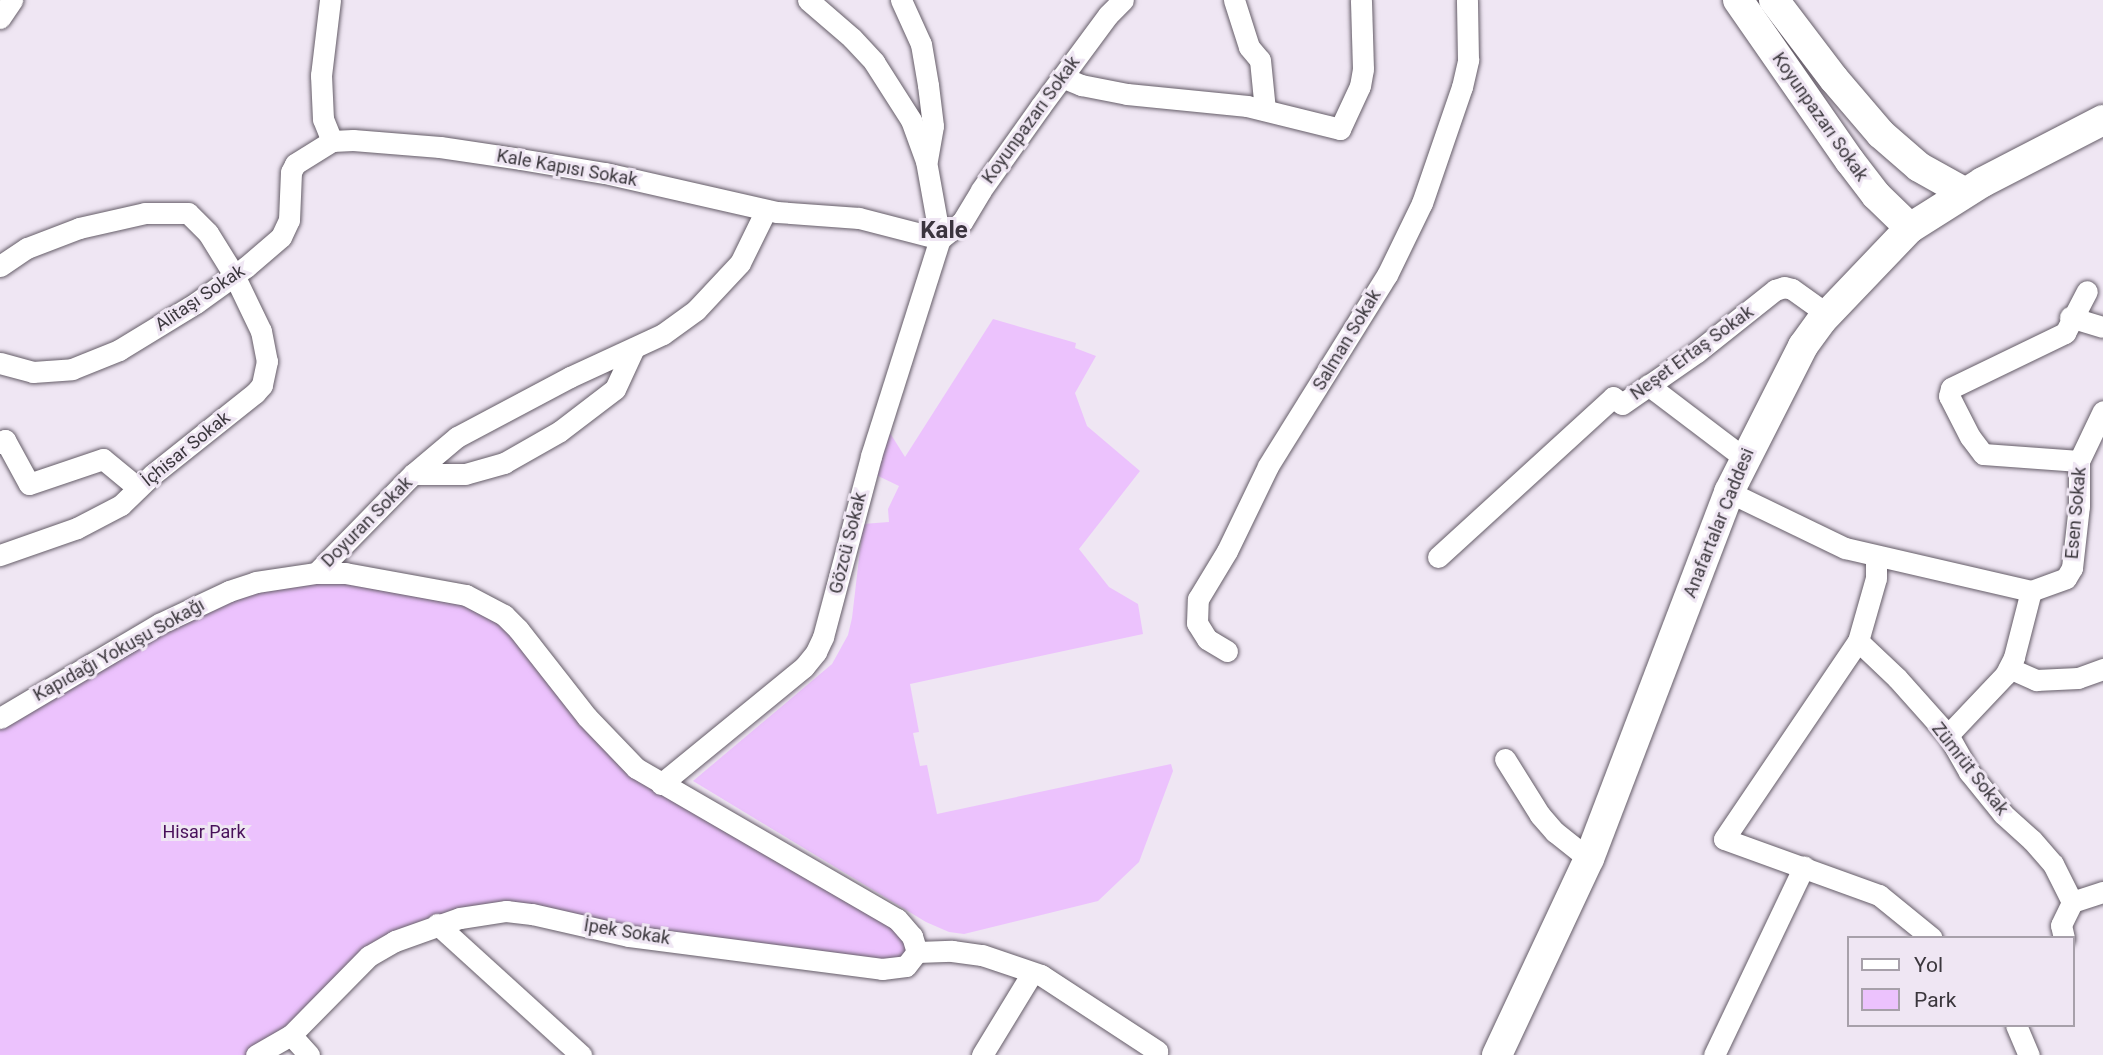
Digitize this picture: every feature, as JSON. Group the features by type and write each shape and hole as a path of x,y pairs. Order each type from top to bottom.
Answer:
{"main road":[{"name":"Koyunpazarı Sokak","path":"1738,0 1863,178 1910,228"},
{"name":"Koyunpazarı Sokak","path":"1774,0 1834,79 1881,134 1919,167 1964,192"},
{"name":"Anafartalar Caddesi","path":"1497,1055 1589,859 1744,458 1803,346 1827,314 1910,228 1964,192 2103,120"}],"street":[{"path":"0,18 12,0"},
{"path":"330,0 321,75 323,119 332,141"},
{"path":"808,0 852,38 874,62 911,120 926,161 940,239"},
{"path":"901,0 921,44 928,85 933,126 926,161"},
{"name":"Koyunpazarı Sokak","path":"940,239 962,222 981,190 1062,77 1122,0"},
{"path":"1234,0 1249,47 1260,60 1265,110"},
{"path":"1062,77 1081,85 1127,94 1265,110 1340,129 1360,86 1363,69 1361,0"},
{"name":"Salman Sokak","path":"1227,651 1207,639 1197,624 1198,599 1227,551 1268,466 1387,275 1422,203 1462,87 1468,60 1467,0"},
{"name":"Kale Kapısı Sokak","path":"332,141 353,140 440,147 520,159 605,173 766,210 859,218 940,239"},
{"name":"Alitaşı Sokak","path":"0,363 49,373 82,365 152,331 271,247 287,227 291,204 289,178 295,164 332,141"},
{"path":"413,474 457,437 570,377 634,348 681,321 719,288 740,263 766,210"},
{"name":"İçhisar Sokak","path":"0,266 27,248 79,228 168,211 188,213 200,223 234,275 265,346 267,360 262,385 121,505 96,520 0,555"},
{"name":"Gözcü Sokak","path":"661,784 804,667 816,652 823,637 871,456 940,239"},
{"name":"Neşet Ertaş Sokak","path":"1438,557 1613,397 1622,404 1697,352 1775,290 1784,286 1792,289 1827,314"},
{"path":"2079,461 1983,454 1970,437 1949,396 1951,388 2069,330 2070,317 2087,291"},
{"path":"2070,317 2103,327"},
{"name":"Doyuran Sokak","path":"316,573 413,474 465,474 504,463 560,431 615,389 634,348"},
{"path":"1648,385 1744,458"},
{"name":"Esen Sokak","path":"2031,591 2058,583 2066,578 2072,568 2079,506 2079,461 2103,411"},
{"path":"2,442 29,484 103,459 138,488"},
{"path":"1730,492 1845,548 2031,591 2008,668 1948,735"},
{"path":"1877,557 1876,578 1858,641 1724,839 1879,895 1930,936"},
{"name":"Kapıdağı Yokuşu Sokağı","path":"0,718 94,659 199,604 256,582 316,573 384,579 466,595 504,615 538,652 613,748 635,768 897,919 912,936 917,952"},
{"name":"Zümrüt Sokak","path":"1858,641 1897,678 1948,735 1969,772 2003,814 2032,839 2053,864 2072,902"},
{"path":"2008,668 2036,680 2078,678 2103,669"},
{"path":"1505,760 1540,815 1555,832 1589,859"},
{"path":"1714,1055 1804,866"},
{"path":"2064,936 2062,925 2072,902 2103,892"},
{"name":"İpek Sokak","path":"256,1055 291,1035 369,956 395,941 437,924 506,911 532,914 629,936 882,970 906,966 917,952 952,951 982,955 1041,975 1157,1051"},
{"path":"437,924 581,1055"},
{"path":"982,1055 1032,973"},
{"path":"2017,1027 2029,1055"},
{"path":"291,1035 309,1055"}],"green space":[{"path":"993,319 1076,343 1075,348 1096,356 1075,393 1087,426 1140,471 1079,549 1109,587 1138,604 1143,634 910,684 919,732 913,733 920,766 927,765 937,814 1171,764 1173,771 1139,862 1098,901 964,934 949,932 926,922 693,781 832,664 848,635 852,618 863,524 889,522 888,509 899,486 874,474 890,433 905,457"},
{"name":"Hisar Park","path":"316,573 484,603 613,748 906,928 906,966 532,914 395,941 256,1055 0,1055 0,718 159,624"}],"district":[{"name":"Kale","path":"944,231"}]}
